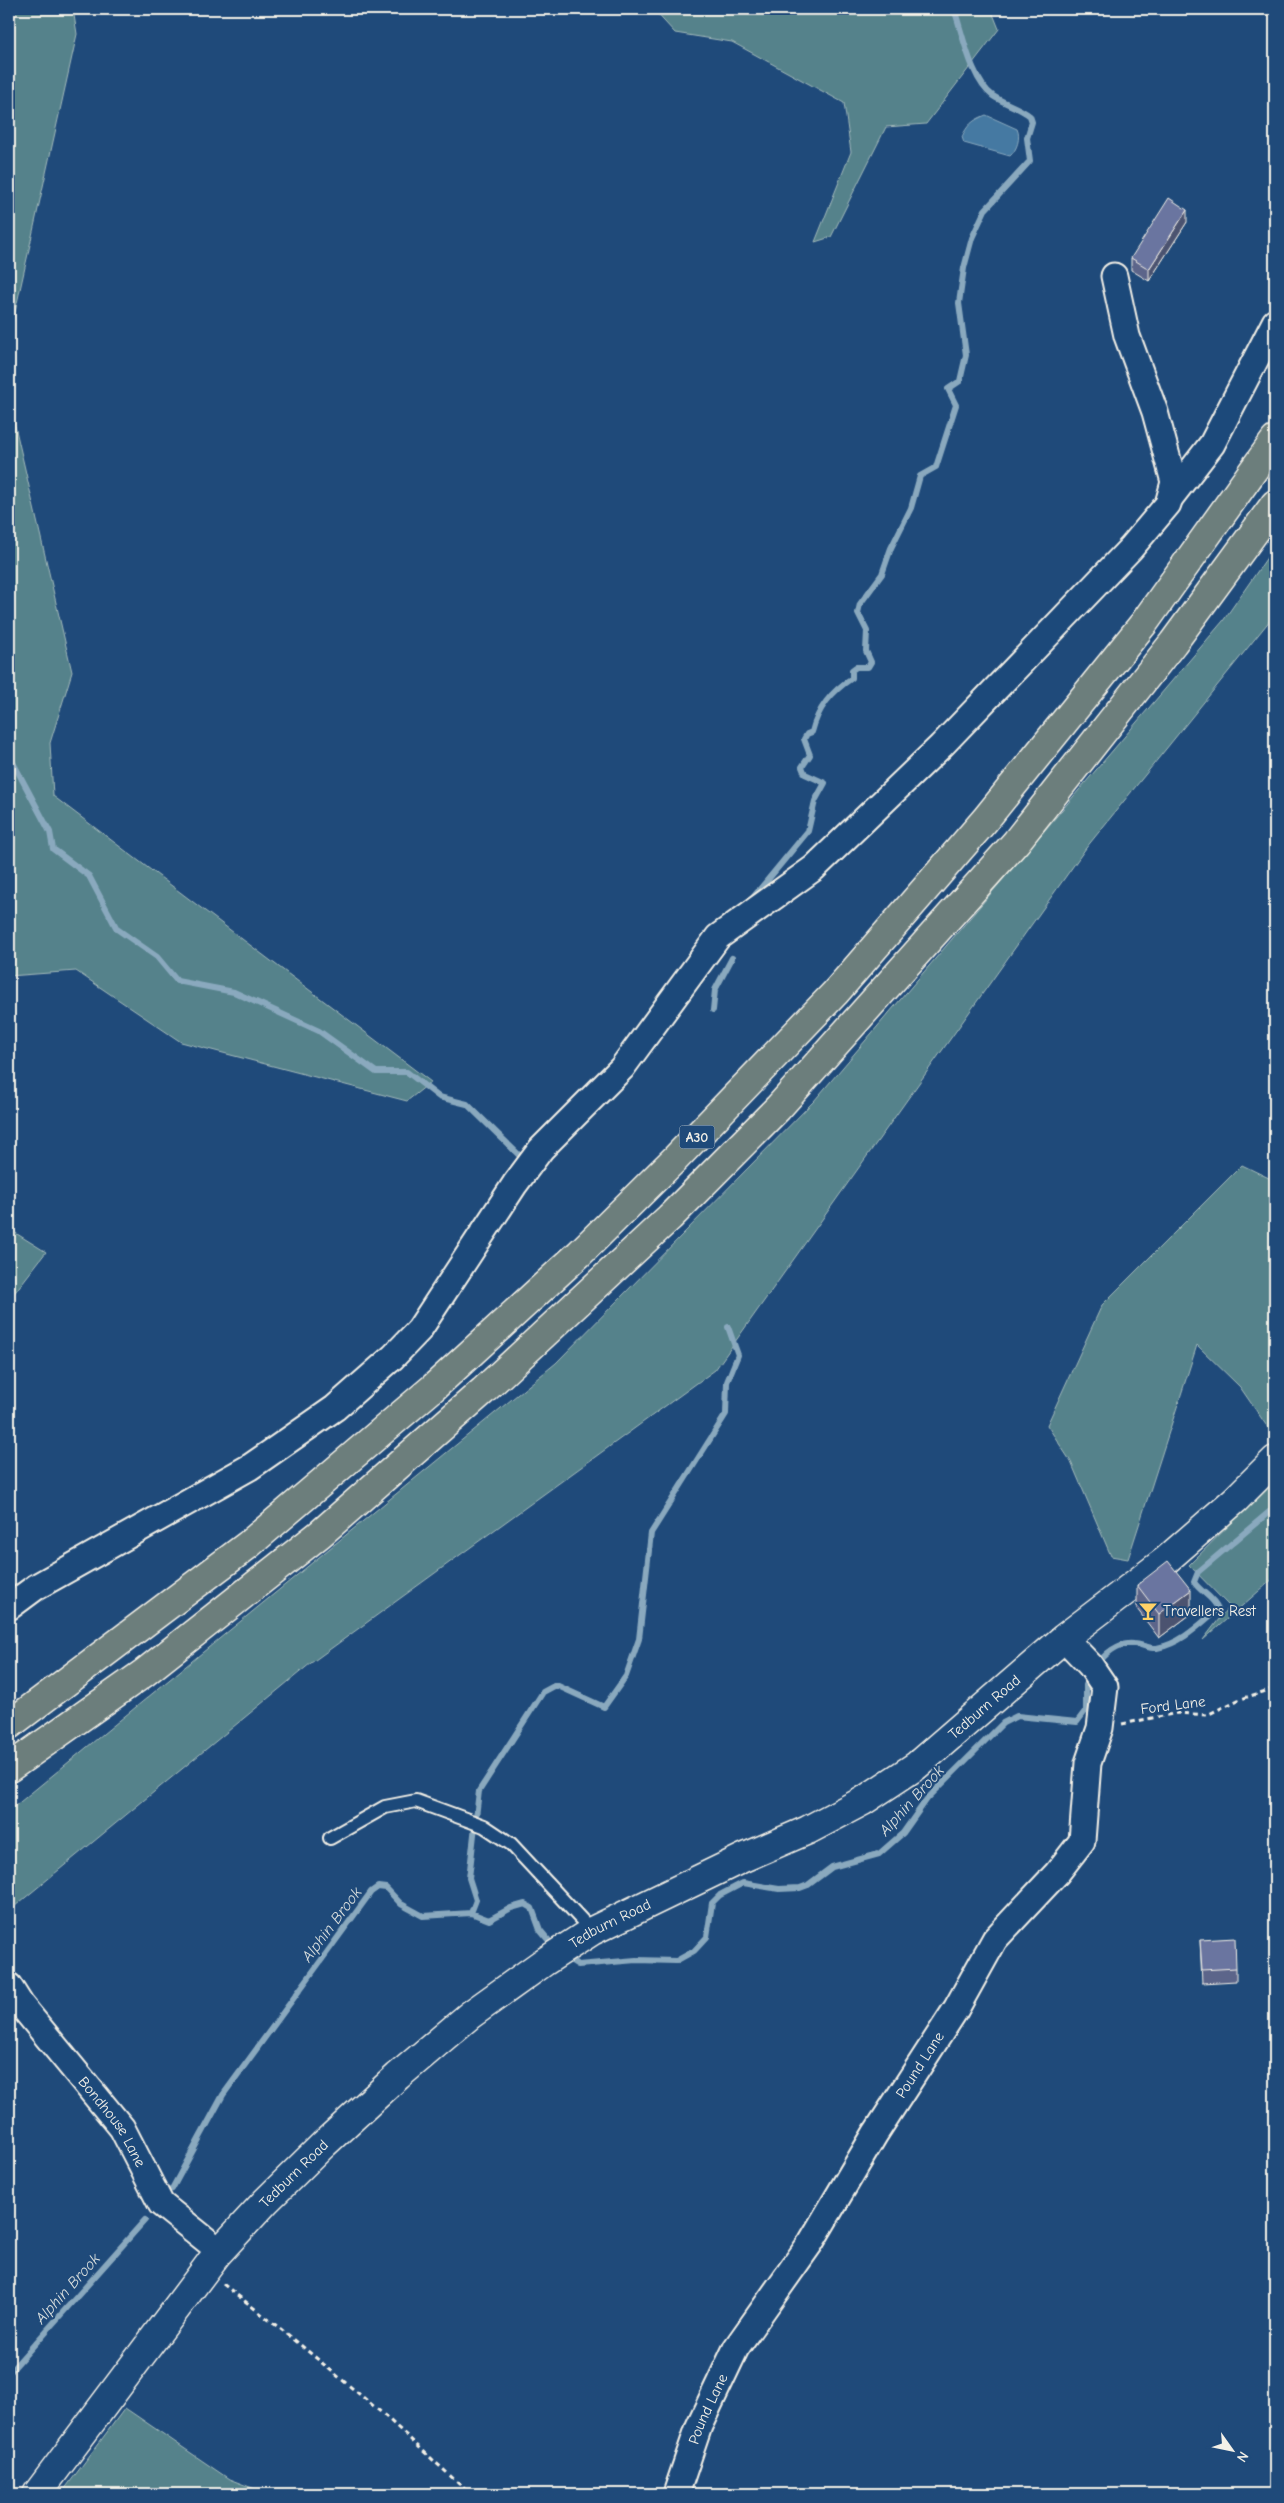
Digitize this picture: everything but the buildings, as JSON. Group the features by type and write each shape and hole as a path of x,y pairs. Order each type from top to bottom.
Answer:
{"highway":[{"name":"A30","path":"9,1725 256,1539 434,1387 579,1254 676,1158 835,993 985,820 1144,623 1275,440"},
{"name":"A30","path":"9,1768 144,1673 320,1534 483,1392 670,1217 778,1108 1016,842 1173,643 1275,504"}],"street":[{"path":"9,1607 36,1587 250,1467 335,1408 393,1357 419,1330 515,1184 541,1149 622,1068 718,937 814,868 941,746 1131,548 1168,504 1174,482 1155,412 1127,336 1114,276"},
{"path":"1170,498 1212,444 1275,322"},
{"name":"Tedburn Road","path":"37,2494 217,2254 273,2194 398,2076 470,2015 582,1937 743,1858 808,1830 862,1801 916,1766 1064,1638 1172,1555 1235,1500 1275,1460"},
{"name":"Pound Lane","path":"676,2494 699,2426 736,2348 811,2242 875,2134 956,2009 995,1939 1057,1874 1082,1841 1088,1763 1100,1728 1105,1687 1090,1665 1064,1638"},
{"name":"Bondhouse Lane","path":"9,1986 21,2005 122,2128 161,2204 211,2244 217,2254"}],"lane":[{"path":"330,1838 385,1807 416,1800 460,1815 497,1833 510,1844 582,1937"}],"path":[{"name":"Ford Lane","path":"1100,1728 1178,1713 1206,1715 1238,1700 1275,1688"},
{"path":"217,2254 223,2284 291,2337 383,2414 470,2494"}],"green space":[{"path":"9,9 73,9 77,34 9,339"},
{"path":"653,9 991,9 999,29 926,124 886,127 831,237 815,242 851,152 844,103 732,42 675,33"},
{"path":"9,400 72,672 50,743 53,796 431,1082 407,1101 181,1042 76,971 9,976"},
{"path":"1275,546 1275,614 1086,848 715,1370 311,1663 9,1911 9,1811 556,1363 814,1101 1223,621"},
{"path":"1242,1165 1275,1181 1275,1438 1240,1387 1197,1345 1128,1559 1111,1556 1071,1462 1047,1425 1102,1305"},
{"path":"9,1229 46,1252 9,1300"},
{"path":"1275,1480 1275,1577 1203,1640 1229,1606 1189,1565"},
{"path":"125,2408 229,2479 268,2494 61,2494"}],"water":[{"path":"986,115 1017,129 1018,143 1010,156 964,143 962,137 968,126"}],"waterway":[{"path":"751,900 808,831 815,801 825,783 805,774 802,767 810,755 804,739 807,734 812,732 818,715 826,701 852,678 852,670 856,667 868,667 871,662 866,651 867,631 858,613 860,604 882,574 891,548 911,508 920,476 936,467 956,405 948,389 960,381 966,355 959,303 964,268 972,238 985,210 1030,161 1027,138 1032,122 1030,116 993,96 985,89 973,68 954,9"},
{"path":"9,755 50,832 53,849 89,876 117,929 157,957 177,981 234,992 319,1031 376,1072 407,1072 439,1097 467,1104 520,1156"},
{"path":"713,1010 715,990 732,958"},
{"path":"471,1913 476,1900 469,1878 479,1791 543,1692 556,1685 604,1707 626,1676 639,1639 651,1533 726,1414 727,1382 738,1355 728,1327"},
{"name":"Alphin Brook","path":"1097,1666 1103,1657 1122,1645 1137,1644 1151,1648 1166,1646 1190,1633 1218,1609 1213,1601 1194,1582 1198,1572 1275,1507"},
{"name":"Alphin Brook","path":"564,1956 578,1965 636,1960 676,1961 694,1951 707,1937 712,1903 720,1895 743,1883 779,1889 800,1888 808,1885 832,1867 879,1854 903,1833 927,1799 1003,1723 1017,1716 1077,1722 1086,1710 1086,1685 1091,1677"},
{"name":"Alphin Brook","path":"172,2189 223,2095 371,1892 378,1887 386,1888 401,1904 423,1916 471,1913 489,1920 511,1908 525,1904 532,1908 540,1930 555,1948"},
{"name":"Alphin Brook","path":"9,2373 145,2220"}],"place":[{"name":"Travellers Rest","path":"1148,1611"}]}
